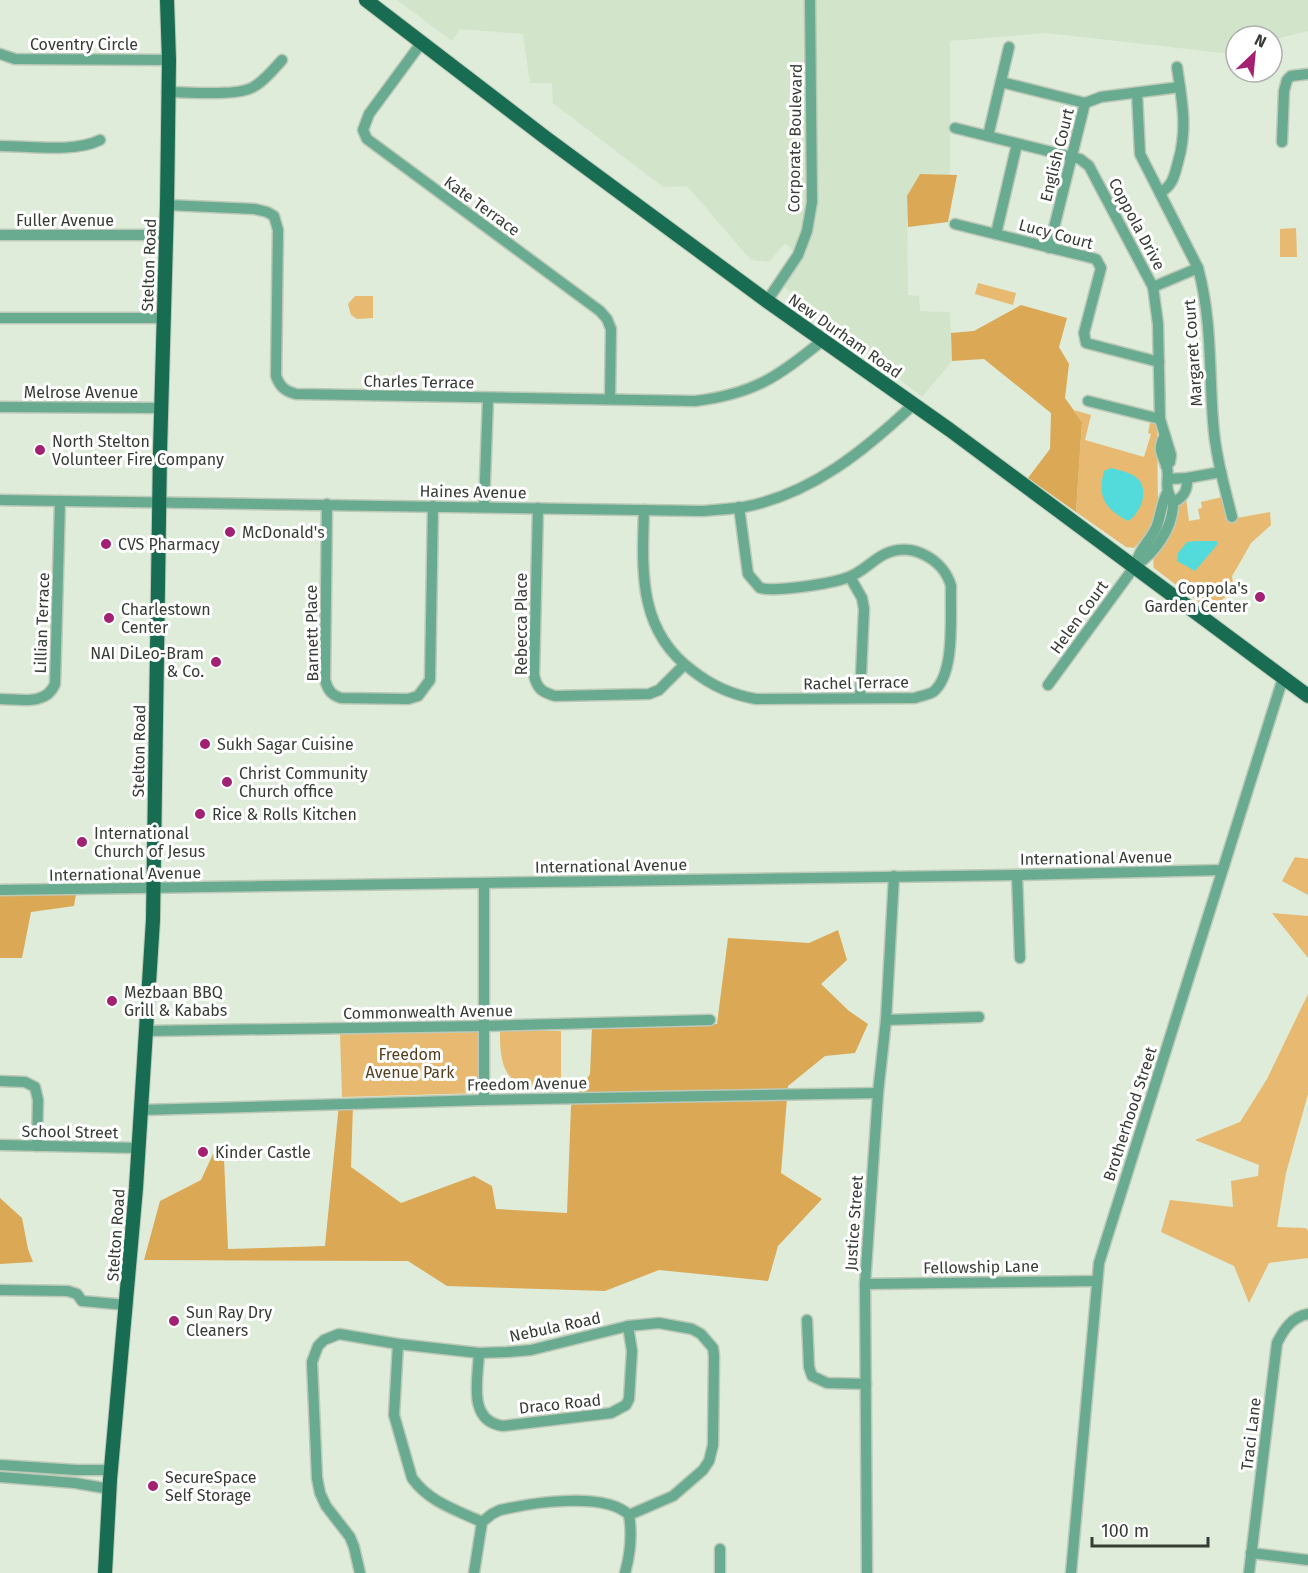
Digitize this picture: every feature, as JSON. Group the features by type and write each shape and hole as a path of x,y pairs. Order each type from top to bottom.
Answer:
{"main road":[{"name":"Stelton Road","path":"105,1573 111,1470 139,1148 154,888 159,501 167,205 169,60 167,0"},
{"name":"New Durham Road","path":"366,0 546,138 822,341 914,404 1308,696"}],"street":[{"name":"Corporate Boulevard","path":"767,301 798,255 807,231 812,202 810,0"},
{"name":"Kate Terrace","path":"422,42 369,114 363,130 367,140 600,310 607,319 610,329 610,399"},
{"path":"988,136 1009,47"},
{"name":"Coventry Circle","path":"0,54 15,59 169,60"},
{"path":"168,92 241,92 257,85 282,60"},
{"path":"1160,193 1173,182 1184,139 1185,122 1177,67"},
{"path":"1282,142 1285,85 1291,76 1308,74"},
{"path":"1001,82 1084,103 1101,97 1180,87"},
{"name":"Margaret Court","path":"1137,93 1140,154 1198,268 1208,316 1213,424 1232,517"},
{"name":"English Court","path":"1049,248 1084,103"},
{"name":"Coppola Drive","path":"956,128 1072,157 1089,166 1153,287 1158,324 1160,419 1171,455 1170,462 1166,466 1168,491 1174,502"},
{"path":"0,146 75,147 89,145 100,140"},
{"path":"996,234 1017,144"},
{"name":"Charles Terrace","path":"167,205 255,209 267,212 277,221 276,376 286,391 296,394 695,401 725,398 744,392 777,376 822,341"},
{"name":"Lucy Court","path":"955,224 1091,258 1100,263 1101,273 1084,333 1086,343 1159,362"},
{"name":"Fuller Avenue","path":"0,235 166,235"},
{"path":"1153,287 1198,268"},
{"path":"0,318 163,318"},
{"path":"484,507 488,399"},
{"path":"1088,401 1160,419"},
{"name":"Haines Avenue","path":"0,500 703,512 739,507 781,495 817,480 875,441 914,404"},
{"name":"Melrose Avenue","path":"0,407 161,408"},
{"path":"1168,479 1221,472"},
{"path":"1135,566 1148,558 1162,537 1174,502 1187,490 1187,478"},
{"name":"Coppola Drive","path":"1135,566 1139,550 1156,528 1163,500 1168,491"},
{"name":"Lillian Terrace","path":"0,699 40,699 47,697 55,684 60,501"},
{"name":"Barnett Place","path":"327,504 326,680 328,689 334,696 341,698 408,699 418,696 430,680 433,506"},
{"name":"Rachel Terrace","path":"644,510 642,557 648,604 654,625 665,645 684,665 702,678 739,696 756,699 915,698 932,693 941,682 949,660 951,586 948,576 934,560 901,550 887,553 850,577 781,589 760,588 748,574 739,507"},
{"name":"Rebecca Place","path":"538,508 534,675 536,686 543,692 555,696 649,694 659,690 684,665"},
{"name":"Helen Court","path":"1048,685 1135,566"},
{"path":"850,577 862,598 864,609 860,698"},
{"name":"Brotherhood Street","path":"1071,1573 1099,1263 1283,678"},
{"name":"International Avenue","path":"0,890 484,884 1222,870"},
{"path":"1017,875 1020,958"},
{"name":"Justice Street","path":"867,1573 865,1284 878,1093 886,1020 894,876"},
{"path":"484,884 484,1100"},
{"path":"886,1020 979,1017"},
{"name":"Commonwealth Avenue","path":"146,1031 710,1020"},
{"path":"0,1081 25,1082 35,1087 38,1100 37,1146"},
{"name":"Freedom Avenue","path":"141,1110 484,1100 878,1093"},
{"name":"School Street","path":"0,1145 139,1148"},
{"name":"Fellowship Lane","path":"865,1284 1097,1281"},
{"path":"0,1290 68,1291 77,1294 82,1301 127,1305"},
{"name":"Traci Lane","path":"1249,1573 1277,1343 1285,1327 1300,1315 1308,1314"},
{"path":"807,1320 809,1367 812,1376 827,1383 866,1384"},
{"name":"Nebula Road","path":"360,1573 350,1537 326,1506 319,1486 315,1461 312,1362 318,1346 324,1340 339,1334 398,1344 479,1353 531,1350 628,1326 659,1323 692,1329 709,1340 713,1348 713,1445 709,1461 682,1491 628,1515"},
{"name":"Draco Road","path":"479,1353 477,1404 481,1414 489,1422 502,1426 601,1415 620,1410 626,1406 629,1399 632,1351 628,1326"},
{"path":"398,1344 394,1415 412,1478 434,1500 482,1522"},
{"path":"0,1465 111,1470"},
{"path":"0,1477 75,1483 110,1489"},
{"path":"474,1573 482,1522 500,1510 561,1500 618,1507 628,1515 630,1541 625,1573"},
{"path":"720,1549 720,1573"},
{"path":"1251,1553 1308,1560"}],"shaded area":[{"path":"397,0 1308,0 1308,31 1284,37 1284,24 1224,24 1223,53 1046,33 950,41 950,175 920,174 907,196 908,295 919,296 920,311 950,312 952,361 922,397 782,285 800,257 785,243 769,262 751,260 687,186 663,187 553,103 552,83 530,83 523,34 460,29 452,41"},
{"path":"920,174 957,175 948,222 908,227 907,196"},
{"path":"1021,305 1067,318 1059,347 1069,364 1065,398 1082,422 1076,512 1028,478 1050,449 1051,413 984,359 952,361 951,333 974,331"},
{"path":"77,888 74,906 31,912 22,958 0,958 0,894"},
{"path":"838,930 847,960 821,984 849,1011 868,1024 855,1053 825,1056 788,1086 781,1173 822,1199 778,1246 768,1281 659,1270 605,1291 447,1286 408,1261 144,1260 160,1201 201,1180 213,1154 224,1159 228,1249 325,1246 339,1104 353,1104 351,1167 401,1203 474,1176 492,1186 496,1209 567,1213 571,1106 590,1074 592,1027 717,1024 728,938 809,943"},
{"path":"0,1198 22,1218 33,1262 0,1264"}],"green space":[{"path":"1296,228 1297,257 1280,257 1280,229"},
{"path":"978,283 1016,293 1013,305 975,294"},
{"path":"355,296 373,296 373,318 357,319 351,315 348,304"},
{"path":"1074,410 1091,415 1085,440 1144,457 1151,434 1148,433 1150,423 1153,422 1157,426 1158,506 1150,530 1134,548 1126,547 1076,512 1082,422"},
{"path":"1222,497 1226,520 1270,512 1271,525 1251,543 1232,576 1234,590 1209,610 1154,568 1153,561 1164,532 1186,498 1189,521 1200,519 1198,509 1202,508 1201,502"},
{"path":"1295,857 1308,859 1308,895 1282,881"},
{"path":"1272,913 1308,916 1308,958"},
{"path":"1308,994 1308,1094 1286,1173 1277,1227 1306,1228 1308,1258 1269,1263 1249,1303 1234,1266 1161,1232 1170,1200 1233,1207 1231,1181 1258,1176 1259,1165 1195,1140 1240,1122 1267,1079"},
{"name":"Freedom Avenue Park","path":"479,1030 481,1093 342,1097 340,1034"},
{"path":"500,1030 561,1031 561,1090 531,1088 512,1078 506,1071 502,1060"}],"water":[{"path":"1111,468 1133,475 1142,484 1143,496 1140,508 1128,521 1108,507 1102,495 1104,471"},
{"path":"1217,541 1217,545 1195,571 1177,561 1178,553 1187,542"}],"place":[{"name":"North Stelton Volunteer Fire Company","path":"40,450"},
{"name":"McDonald's","path":"230,532"},
{"name":"CVS Pharmacy","path":"106,544"},
{"name":"Coppola's Garden Center","path":"1260,597"},
{"name":"Charlestown Center","path":"109,618"},
{"name":"NAI DiLeo-Bram & Co.","path":"216,662"},
{"name":"Sukh Sagar Cuisine","path":"205,744"},
{"name":"Christ Community Church office","path":"227,782"},
{"name":"Rice & Rolls Kitchen","path":"200,814"},
{"name":"International Church of Jesus","path":"82,842"},
{"name":"Mezbaan BBQ Grill & Kababs","path":"112,1001"},
{"name":"Kinder Castle","path":"203,1152"},
{"name":"Sun Ray Dry Cleaners","path":"174,1321"},
{"name":"SecureSpace Self Storage","path":"153,1486"}]}
